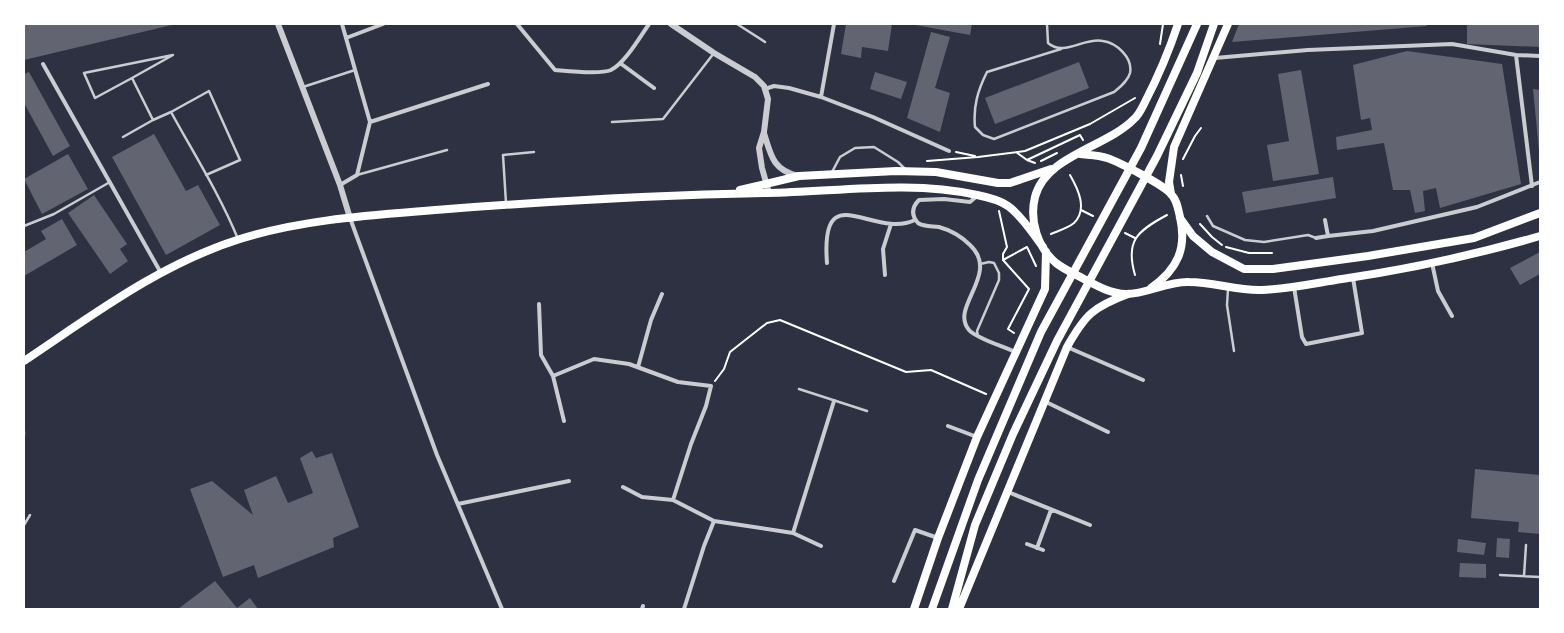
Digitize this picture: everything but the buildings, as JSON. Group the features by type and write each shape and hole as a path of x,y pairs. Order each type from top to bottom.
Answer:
{"main road":[{"path":"732,193 766,182 799,176 830,174 907,171 951,174 998,183 1022,180 1056,167 1118,134 1136,118 1168,53 1178,24"},
{"path":"932,609 978,480 1038,339 1093,233 1141,148 1197,24"},
{"path":"952,609 975,525 1013,434 1057,341 1164,142 1197,72 1214,24"},
{"path":"1148,290 1166,275 1178,258 1184,233 1176,203 1171,194 1169,182 1174,147 1215,58 1228,24"},
{"path":"1080,154 1107,158 1160,185 1171,194"},
{"path":"914,609 938,538 977,437 1045,289 1044,250 1035,228 1033,208 1039,186 1056,167"},
{"path":"24,361 130,290 161,273 239,239 271,231 350,218 506,205 732,193 906,188 932,189 978,195 1008,206 1044,250 1057,264 1066,270 1096,286 1117,294 1128,294"},
{"path":"1180,218 1193,236 1212,252 1244,269 1273,269 1368,256 1474,238 1540,213"},
{"path":"959,609 1067,347 1078,327 1102,304 1128,294 1189,282 1263,290 1352,278 1486,252 1540,236"}],"street":[{"path":"278,24 340,185 350,218 437,455 502,609"},
{"path":"340,185 357,175 370,122 342,24"},
{"path":"346,38 383,24"},
{"path":"517,24 554,70 588,72 610,70 620,64 649,24"},
{"path":"671,24 714,53 755,77 765,89 768,99 764,132 759,148 769,193"},
{"path":"821,97 834,24"},
{"path":"1215,58 1308,50 1452,44 1516,55 1540,56"},
{"path":"1516,55 1532,186"},
{"path":"43,64 161,273"},
{"path":"620,64 654,88"},
{"path":"370,122 488,84"},
{"path":"765,89 774,86 789,88 821,97 873,117 949,151"},
{"path":"764,132 772,158 777,166 787,173 799,176"},
{"path":"1316,238 1373,231 1477,207 1540,182"},
{"path":"978,195 970,202 944,199 919,200 914,205 913,212 915,220 922,226 940,228 950,232 976,251 980,264 979,280 964,313 968,329 978,336 1016,352"},
{"path":"827,263 826,240 828,229 838,217 849,214 868,221 891,224 915,220"},
{"path":"1325,220 1328,236"},
{"path":"885,274 883,249 891,224"},
{"path":"1432,263 1438,291 1452,316"},
{"path":"1294,287 1302,337 1306,344 1362,333 1352,278"},
{"path":"638,367 651,320 662,294"},
{"path":"540,304 541,355 553,376 564,421"},
{"path":"1067,347 1144,380"},
{"path":"553,376 594,359 638,367 678,382 711,386 706,406 691,444 673,500"},
{"path":"793,533 834,401"},
{"path":"1044,401 1108,432"},
{"path":"948,426 977,437"},
{"path":"458,504 569,481"},
{"path":"623,487 642,497 673,500 714,520 793,533 821,546"},
{"path":"1008,492 1090,525"},
{"path":"1037,548 1051,510"},
{"path":"684,609 714,520"},
{"path":"894,581 915,530 938,538"},
{"path":"1027,544 1043,550"}],"lane":[{"path":"737,24 765,42"},
{"path":"1047,24 1048,43 1053,48 1061,49 1090,40 1104,41 1120,48 1129,63 1130,73 1125,82 1114,92 1008,135 994,139 983,135 975,127 973,111 979,87 987,72 1061,49"},
{"path":"612,122 663,119 714,53"},
{"path":"173,55 132,78 95,98 84,73 173,55"},
{"path":"303,88 355,70"},
{"path":"132,78 153,120"},
{"path":"123,137 209,91 240,160 206,175"},
{"path":"171,112 239,239"},
{"path":"830,174 840,157 855,148 874,147 898,162 907,171"},
{"path":"357,175 447,150"},
{"path":"506,205 503,155 534,152"},
{"path":"24,225 54,214 110,182"},
{"path":"1207,216 1213,226 1244,240 1264,242 1308,235 1316,238"},
{"path":"978,336 977,331 999,280 997,266 994,263 990,262 980,264"},
{"path":"1228,287 1227,304 1234,351"},
{"path":"799,389 867,411"},
{"path":"24,525 30,515"},
{"path":"1524,576 1526,545"},
{"path":"1500,575 1540,577"}],"path":[{"path":"1183,160 1195,136 1201,128"},
{"path":"1026,160 1080,135 1083,140"},
{"path":"949,151 978,157"},
{"path":"1016,152 1026,160 1037,163 1058,153"},
{"path":"1181,171 1183,186"},
{"path":"1051,234 1074,222 1081,210 1079,194 1070,175"},
{"path":"996,201 1007,246 1003,254 1003,260 1029,289 1008,329 1014,333 1006,348"},
{"path":"1135,276 1131,261 1131,249 1135,238 1149,226 1167,215"},
{"path":"1200,224 1212,237 1227,248 1249,253 1272,253"},
{"path":"1003,260 1030,246"},
{"path":"1027,247 1039,273"},
{"path":"711,386 724,368 730,352 767,323 780,320 906,372 931,370 994,398"}]}
